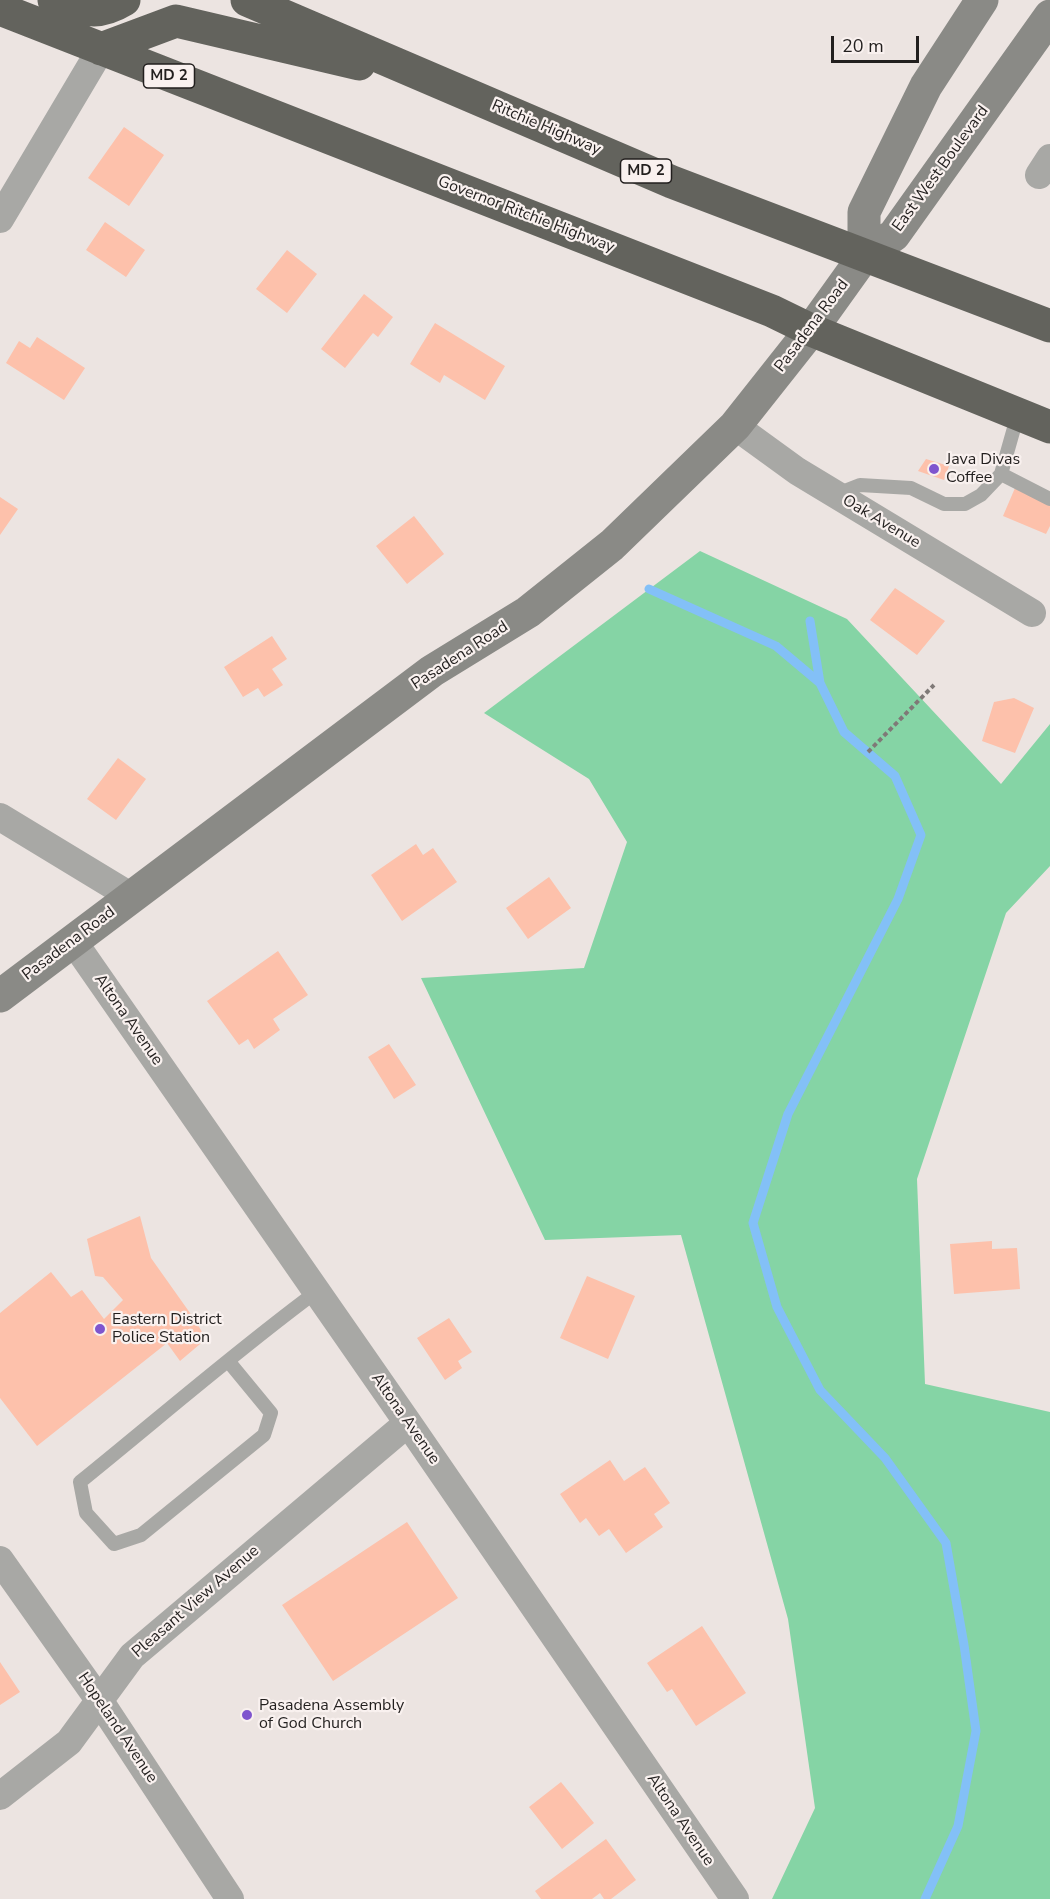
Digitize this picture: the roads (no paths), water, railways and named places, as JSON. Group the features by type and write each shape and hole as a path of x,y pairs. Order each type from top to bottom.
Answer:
{"highway":[{"path":"54,0 90,11 111,8 124,0"},
{"name":"Ritchie Highway","path":"248,0 672,182 1050,326"},
{"name":"Governor Ritchie Highway","path":"0,9 772,311 811,330 1050,427"},
{"path":"101,49 176,21 446,85"}],"main road":[{"path":"864,256 864,212 926,86 982,0"},
{"name":"East West Boulevard","path":"864,256 894,235 1050,16"},
{"name":"Pasadena Road","path":"0,996 432,671 528,612 612,545 735,426 811,330 864,256"}],"street":[{"path":"0,219 101,49"},
{"name":"Oak Avenue","path":"735,426 797,471 1032,613"},
{"path":"0,817 132,897"},
{"name":"Altona Avenue","path":"73,941 735,1899"},
{"name":"Pleasant View Avenue","path":"0,1796 69,1742 132,1656 408,1423"},
{"name":"Hopeland Avenue","path":"0,1560 99,1700 230,1899"}],"lane":[{"path":"835,494 860,485 911,488 944,504 965,504 981,495 1001,474 1018,414"},
{"path":"1001,474 1050,499"},
{"path":"229,1362 271,1413 264,1435 141,1535 114,1544 86,1513 80,1482 229,1362 266,1329 316,1292"}],"waterway":[{"path":"649,589 776,646 820,683 844,732 895,776 921,835 898,899 788,1114 753,1223 777,1307 820,1390 885,1458 946,1543 976,1731 958,1826 925,1899"},
{"path":"810,621 820,683"}],"place":[{"name":"Java Divas Coffee","path":"934,469"},
{"name":"Eastern District Police Station","path":"100,1329"},
{"name":"Pasadena Assembly of God Church","path":"247,1715"}]}
